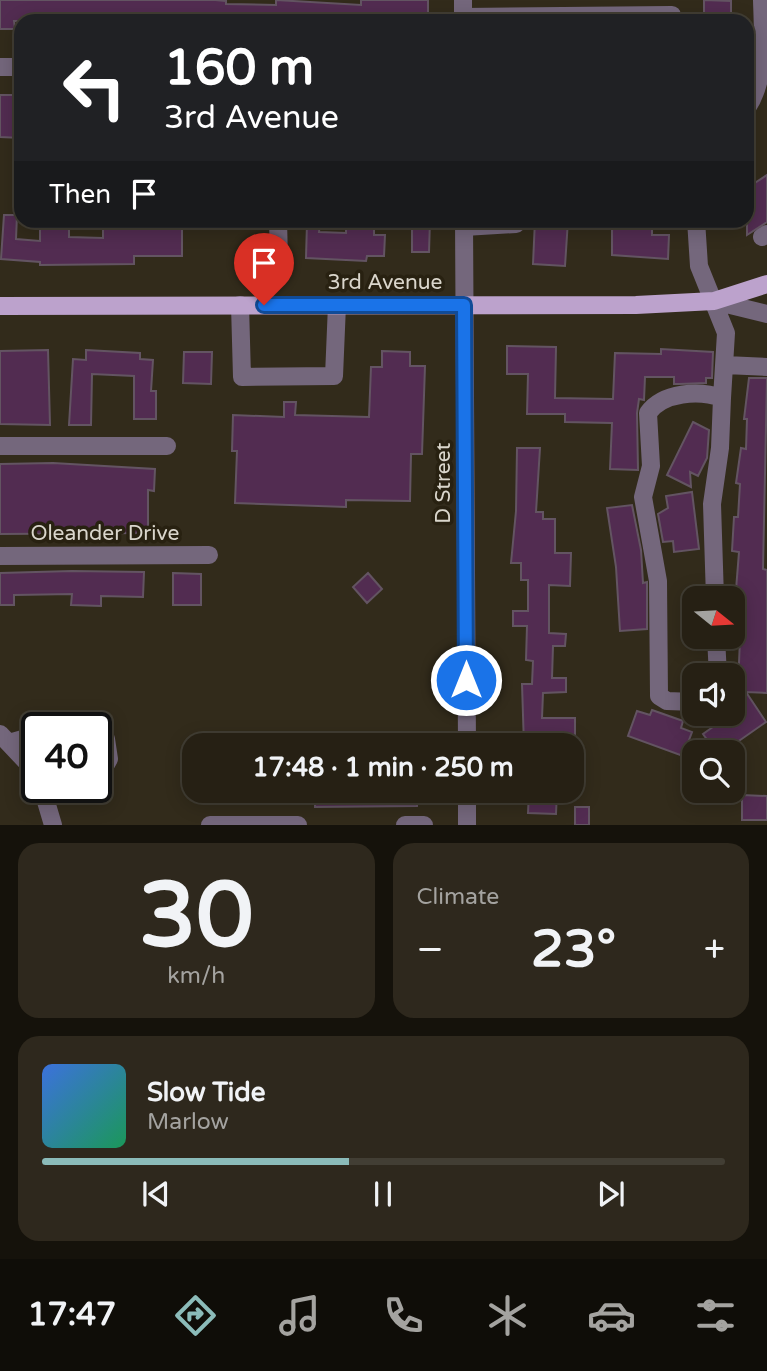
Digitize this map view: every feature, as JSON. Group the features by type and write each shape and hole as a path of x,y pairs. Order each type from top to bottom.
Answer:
{"main road":[{"name":"3rd Avenue","path":"0,306 636,305 714,300 767,284"}],"street":[{"path":"754,98 757,94 763,54 762,0"},
{"path":"463,13 568,14"},
{"path":"278,228 279,260"},
{"name":"D Street","path":"464,228 467,733"},
{"path":"697,228 699,266 726,332 720,448 712,503 715,586"},
{"path":"714,300 767,314"},
{"path":"240,305 242,377 334,376 337,305"},
{"path":"725,365 767,366"},
{"path":"682,702 667,701 660,696 658,581 643,497 651,467 648,413 655,403 672,396 722,398"},
{"path":"0,446 167,446"},
{"name":"Oleander Drive","path":"0,556 209,555"},
{"path":"4,738 21,756"},
{"path":"46,803 53,825"},
{"path":"467,803 467,825"},
{"path":"210,825 298,825"},
{"path":"405,825 424,825"}],"building":[{"path":"0,0 215,0 226,1 226,4 276,5 276,0 361,5 361,0 428,0 428,14 14,14 14,29 0,29"},
{"path":"704,0 731,1 731,14 704,14"},
{"path":"0,95 14,95 14,138 0,137"},
{"path":"767,175 767,222 747,235 747,228 754,228 754,183"},
{"path":"4,215 14,215 16,239 40,241 40,228 69,228 69,237 103,238 103,228 182,228 182,256 134,256 134,264 40,265 40,262 1,259"},
{"path":"307,228 319,228 319,232 346,233 346,228 374,228 374,235 385,235 384,256 367,256 366,261 306,258"},
{"path":"412,228 430,228 429,252 412,252"},
{"path":"535,228 567,228 565,266 533,264"},
{"path":"612,228 652,228 652,235 669,235 668,259 612,255"},
{"path":"507,346 556,347 555,398 613,399 615,353 661,354 661,349 713,352 712,378 706,378 706,383 674,384 674,377 645,377 644,400 639,399 637,413 638,470 610,469 612,423 565,422 565,414 527,414 528,374 507,374"},
{"path":"48,350 50,425 0,424 0,351"},
{"path":"86,350 140,353 140,359 153,360 151,391 156,391 156,419 134,419 134,376 92,374 91,425 69,425 73,359 86,360"},
{"path":"382,351 410,352 410,366 425,366 422,454 411,454 410,501 346,500 346,507 235,503 237,451 232,451 233,415 284,417 284,402 296,402 295,415 369,417 371,367 382,367"},
{"path":"184,352 212,352 211,384 183,383"},
{"path":"749,378 767,378 763,569 767,570 767,693 746,692 766,722 740,740 707,740 703,734 714,726 745,726 745,663 739,663 740,649 746,649 746,586 736,586 739,552 732,551 740,484 736,483 741,448 746,449 747,419 744,419"},
{"path":"693,422 709,430 707,458 698,476 690,472 691,487 667,475"},
{"path":"517,448 540,448 536,512 543,512 543,519 555,519 555,553 571,553 570,586 549,585 549,633 566,634 565,646 553,646 552,678 566,678 566,692 543,693 542,718 575,718 575,733 524,733 522,684 532,684 533,661 526,660 527,626 513,626 513,611 528,611 528,580 521,580 521,563 511,563 516,511"},
{"path":"53,463 155,469 154,491 148,490 148,533 0,534 0,464"},
{"path":"692,492 699,549 674,552 673,541 663,542 658,514 668,508 666,496"},
{"path":"632,505 641,550 643,583 647,582 647,629 620,631 616,567 607,508"},
{"path":"144,572 143,597 101,596 101,606 71,605 72,594 14,595 14,605 0,605 0,573"},
{"path":"173,573 201,574 201,605 173,605"},
{"path":"368,573 382,589 367,603 353,587"},
{"path":"652,710 682,721 681,728 692,732 689,740 682,740 682,756 628,736 637,711 650,715"},
{"path":"745,795 767,796 767,820 742,820"},
{"path":"315,803 417,803 417,806 315,807"},
{"path":"528,803 556,803 556,814 528,813"},
{"path":"575,807 589,807 589,825 575,825"}],"route":[{"path":"264,305 464,305 466,680"}]}
